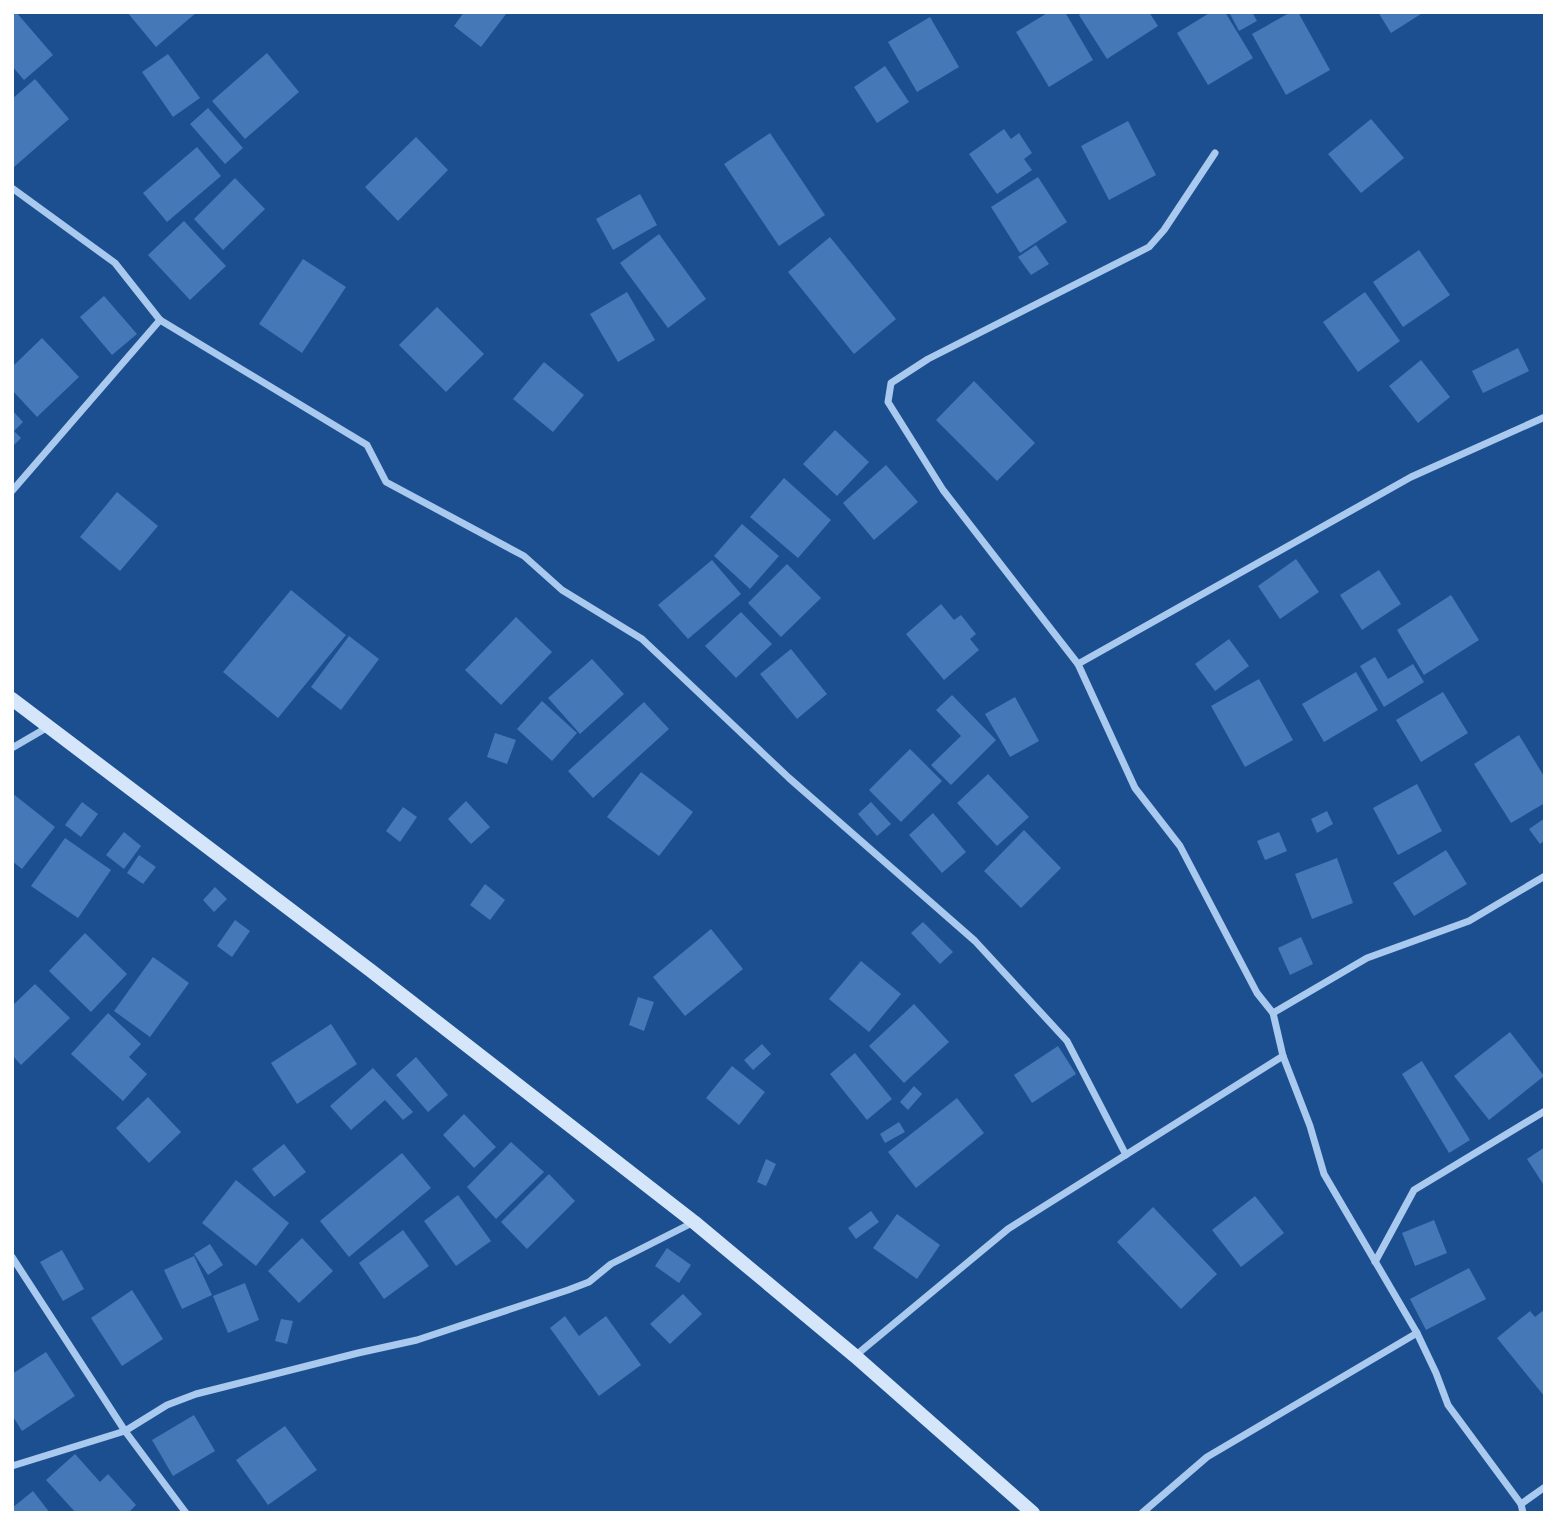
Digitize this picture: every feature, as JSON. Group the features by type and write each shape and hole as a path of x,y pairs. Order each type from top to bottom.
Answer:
{"main road":[{"path":"12,699 381,979 694,1222 855,1356 1033,1513"}],"street":[{"path":"1215,153 1150,247 928,359 891,383 888,402 943,490 1078,664 1135,788 1180,846 1257,993 1273,1013 1283,1056 1310,1126 1324,1174 1417,1333 1448,1405 1521,1504 1524,1513"},
{"path":"12,188 116,263 160,320 367,445 386,482 524,556 562,590 642,639 789,778 975,941 1067,1041 1126,1155"},
{"path":"12,491 160,320"},
{"path":"1078,664 1411,477 1545,416"},
{"path":"12,748 49,727"},
{"path":"1273,1013 1367,958 1469,921 1545,876"},
{"path":"855,1356 1008,1229 1283,1056"},
{"path":"1376,1262 1414,1189 1545,1111"},
{"path":"12,1466 125,1431 167,1405 196,1394 417,1340 589,1282 611,1264 694,1222"},
{"path":"12,1257 125,1431 186,1513"},
{"path":"1142,1513 1207,1457 1417,1333"},
{"path":"1521,1504 1545,1487"}],"building":[{"path":"12,12 16,12 53,55 24,80 12,66"},
{"path":"127,12 197,12 156,47"},
{"path":"464,12 506,14 481,47 454,26"},
{"path":"1049,12 1065,12 1093,60 1049,87 1016,32"},
{"path":"1083,12 1149,12 1158,26 1107,59 1079,15"},
{"path":"1211,12 1225,12 1253,58 1208,85 1177,33"},
{"path":"1229,12 1252,12 1257,21 1239,31"},
{"path":"1291,12 1298,12 1330,70 1286,95 1252,34"},
{"path":"1378,12 1424,12 1391,33"},
{"path":"930,17 959,67 917,92 888,42"},
{"path":"267,53 299,92 245,139 212,101"},
{"path":"168,54 200,98 173,117 142,72"},
{"path":"885,66 909,102 877,123 854,87"},
{"path":"35,79 69,119 14,167 12,99"},
{"path":"208,108 243,148 225,164 190,124"},
{"path":"1371,119 1404,158 1361,193 1328,154"},
{"path":"1128,121 1156,175 1109,200 1081,146"},
{"path":"1004,129 1011,139 1019,133 1032,153 1024,159 1032,170 997,194 969,154"},
{"path":"770,133 825,215 779,246 724,164"},
{"path":"416,137 448,170 398,221 365,187"},
{"path":"197,147 221,176 167,222 143,193"},
{"path":"1038,177 1067,222 1020,253 991,207"},
{"path":"235,178 265,209 223,250 194,219"},
{"path":"640,194 657,225 613,250 596,219"},
{"path":"184,221 226,266 190,300 148,255"},
{"path":"659,234 706,299 668,328 620,263"},
{"path":"830,237 896,319 854,354 788,272"},
{"path":"1036,245 1049,264 1031,275 1018,257"},
{"path":"1419,250 1450,295 1403,327 1373,282"},
{"path":"303,259 346,287 302,353 259,324"},
{"path":"627,292 655,340 618,362 590,314"},
{"path":"1365,292 1400,341 1358,372 1323,322"},
{"path":"104,296 137,334 112,355 80,317"},
{"path":"437,307 484,354 446,392 399,345"},
{"path":"42,338 79,377 37,417 12,390 12,367"},
{"path":"1518,348 1529,371 1483,393 1472,371"},
{"path":"1421,360 1450,397 1418,423 1389,386"},
{"path":"544,362 584,395 553,432 513,399"},
{"path":"974,381 1035,443 997,481 936,420"},
{"path":"12,410 23,422 14,431 21,438 12,447"},
{"path":"835,430 869,462 837,496 803,464"},
{"path":"886,465 918,502 874,540 843,503"},
{"path":"784,478 831,520 798,558 750,517"},
{"path":"117,492 158,526 120,571 80,537"},
{"path":"742,524 779,556 750,589 714,556"},
{"path":"1296,559 1319,592 1280,619 1258,586"},
{"path":"712,560 741,594 688,639 658,605"},
{"path":"787,564 821,598 781,637 748,603"},
{"path":"1379,570 1401,604 1362,630 1340,595"},
{"path":"291,590 346,635 278,718 223,672"},
{"path":"1451,595 1479,640 1424,675 1397,630"},
{"path":"941,604 954,620 961,615 976,634 970,639 979,650 944,680 906,634"},
{"path":"741,612 772,644 736,678 705,646"},
{"path":"516,617 552,652 501,705 465,670"},
{"path":"349,636 379,659 341,710 311,687"},
{"path":"1229,639 1249,666 1215,691 1195,664"},
{"path":"791,649 827,694 797,719 760,674"},
{"path":"1375,657 1388,679 1413,664 1424,682 1384,707 1360,666"},
{"path":"592,659 624,694 580,734 548,698"},
{"path":"1356,672 1378,710 1324,742 1302,704"},
{"path":"1259,679 1293,740 1245,767 1211,706"},
{"path":"1443,692 1468,733 1421,762 1396,720"},
{"path":"952,695 996,740 951,785 931,765 961,736 936,710"},
{"path":"1015,697 1039,741 1010,757 985,714"},
{"path":"542,701 577,733 552,761 517,729"},
{"path":"644,702 669,729 593,798 568,771"},
{"path":"495,733 516,740 507,764 487,757"},
{"path":"1519,735 1545,778 1545,803 1511,823 1474,764"},
{"path":"910,749 942,781 901,822 869,790"},
{"path":"641,772 693,812 659,856 607,817"},
{"path":"988,774 1029,817 997,846 957,803"},
{"path":"1417,784 1442,831 1398,855 1373,808"},
{"path":"12,793 55,827 22,869 12,861"},
{"path":"466,801 490,827 471,844 448,819"},
{"path":"82,802 98,814 81,837 65,825"},
{"path":"871,802 891,824 877,836 858,814"},
{"path":"403,807 417,817 400,842 386,831"},
{"path":"1327,811 1333,824 1317,833 1311,819"},
{"path":"933,813 966,852 942,873 909,835"},
{"path":"1545,818 1545,840 1540,844 1529,829"},
{"path":"1024,830 1061,868 1021,908 984,871"},
{"path":"124,832 141,846 124,869 106,855"},
{"path":"1279,832 1287,851 1265,860 1257,841"},
{"path":"65,838 111,870 78,918 31,886"},
{"path":"1446,850 1467,884 1414,916 1393,883"},
{"path":"139,855 156,867 143,884 127,873"},
{"path":"1337,858 1353,903 1312,919 1295,874"},
{"path":"485,884 505,900 490,920 470,905"},
{"path":"215,887 227,899 214,912 203,900"},
{"path":"235,920 250,931 232,957 217,946"},
{"path":"923,922 953,952 940,964 911,933"},
{"path":"711,929 743,969 685,1016 653,977"},
{"path":"85,933 127,974 91,1012 49,971"},
{"path":"1301,937 1313,964 1290,975 1278,948"},
{"path":"153,957 189,983 150,1037 114,1011"},
{"path":"861,961 901,994 869,1032 829,999"},
{"path":"35,984 70,1018 21,1065 12,1055 12,1006"},
{"path":"638,997 654,1002 644,1031 629,1025"},
{"path":"914,1004 949,1042 904,1083 869,1046"},
{"path":"108,1013 141,1044 129,1057 147,1074 123,1101 71,1054"},
{"path":"331,1024 357,1064 297,1104 271,1063"},
{"path":"1510,1032 1544,1076 1489,1120 1454,1076"},
{"path":"762,1044 771,1054 753,1070 744,1060"},
{"path":"1058,1046 1076,1074 1032,1103 1014,1075"},
{"path":"855,1053 892,1099 867,1120 830,1074"},
{"path":"416,1057 448,1095 428,1112 396,1075"},
{"path":"1422,1061 1470,1140 1449,1153 1402,1074"},
{"path":"732,1066 765,1092 739,1125 706,1098"},
{"path":"373,1068 413,1112 403,1120 385,1100 351,1130 330,1106"},
{"path":"914,1086 922,1094 908,1110 900,1102"},
{"path":"148,1097 181,1132 149,1163 116,1128"},
{"path":"957,1098 984,1133 916,1188 888,1152"},
{"path":"464,1114 496,1147 474,1168 443,1135"},
{"path":"899,1122 905,1132 885,1143 880,1134"},
{"path":"511,1142 544,1172 496,1219 467,1187"},
{"path":"284,1144 306,1172 274,1197 252,1169"},
{"path":"1545,1147 1545,1187 1527,1159"},
{"path":"402,1153 431,1188 349,1257 320,1221"},
{"path":"766,1159 776,1164 766,1186 757,1182"},
{"path":"549,1174 575,1201 527,1249 501,1222"},
{"path":"236,1180 289,1223 256,1266 202,1223"},
{"path":"458,1195 491,1241 456,1266 424,1221"},
{"path":"1255,1196 1284,1233 1241,1267 1212,1230"},
{"path":"1153,1207 1217,1274 1181,1309 1117,1242"},
{"path":"871,1211 879,1222 856,1239 848,1228"},
{"path":"897,1214 940,1245 917,1279 873,1248"},
{"path":"1434,1220 1447,1253 1415,1266 1402,1233"},
{"path":"403,1230 429,1266 384,1299 359,1263"},
{"path":"302,1238 333,1271 299,1303 268,1271"},
{"path":"210,1244 223,1265 208,1275 194,1254"},
{"path":"667,1248 691,1265 679,1283 655,1266"},
{"path":"62,1250 84,1289 63,1301 40,1262"},
{"path":"194,1256 212,1295 182,1309 164,1270"},
{"path":"1469,1268 1486,1299 1426,1330 1410,1299"},
{"path":"245,1283 259,1320 228,1333 213,1296"},
{"path":"132,1290 163,1339 122,1366 91,1318"},
{"path":"683,1294 702,1314 670,1344 650,1324"},
{"path":"1545,1309 1545,1397 1497,1338 1530,1311 1535,1317"},
{"path":"565,1316 579,1336 606,1316 641,1365 599,1396 550,1328"},
{"path":"281,1319 293,1321 287,1344 275,1341"},
{"path":"46,1352 75,1396 22,1431 12,1415 12,1374"},
{"path":"194,1415 215,1451 173,1476 152,1440"},
{"path":"285,1426 317,1470 268,1505 236,1460"},
{"path":"75,1454 100,1482 108,1474 136,1505 128,1513 76,1513 46,1480"},
{"path":"33,1491 50,1513 12,1513 12,1508"}]}
